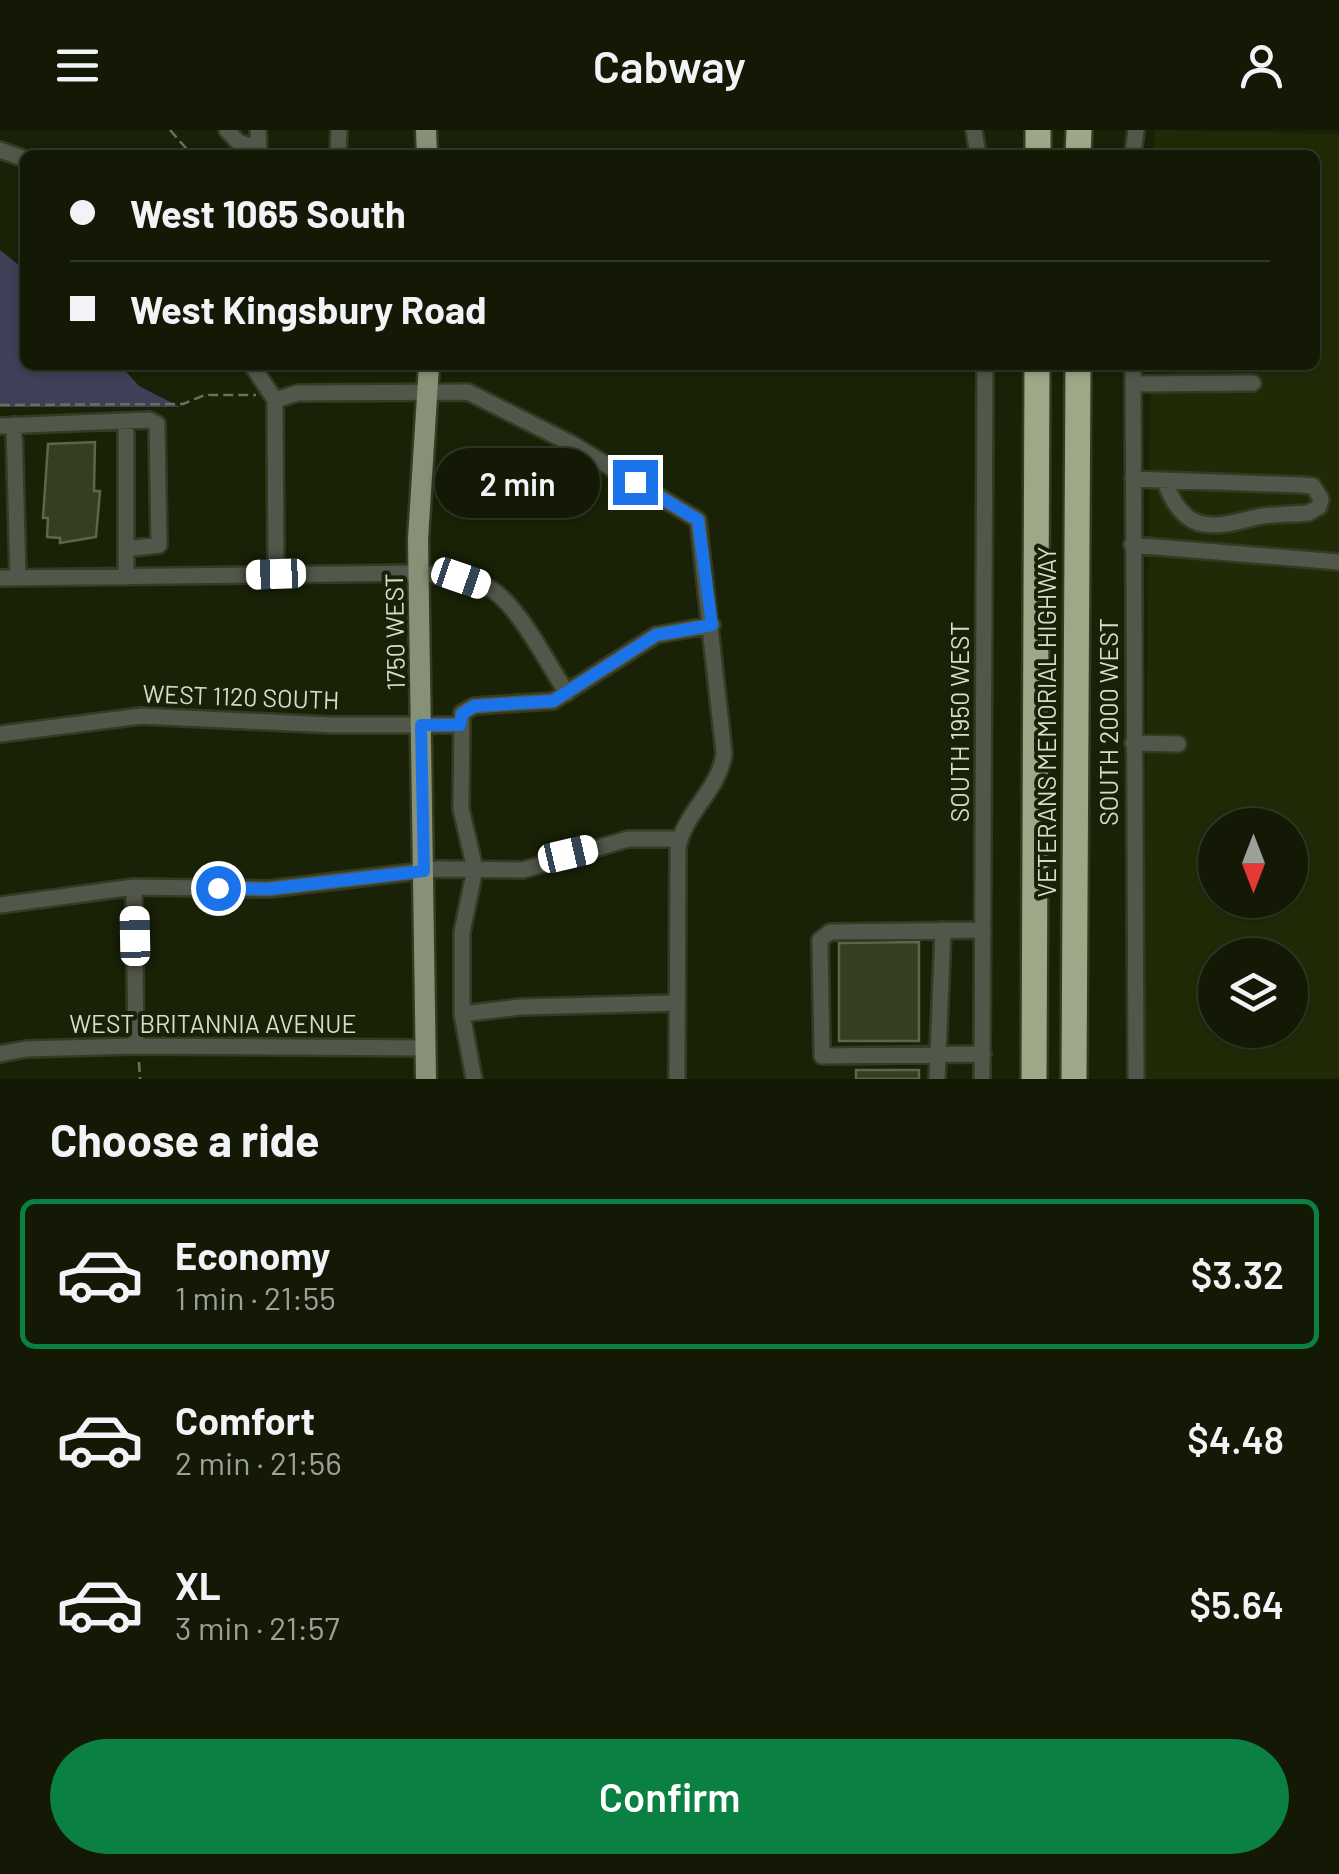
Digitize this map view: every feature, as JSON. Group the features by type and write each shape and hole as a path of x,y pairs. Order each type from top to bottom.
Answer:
{"highway":[{"name":"VETERANS MEMORIAL HIGHWAY","path":"1034,1079 1037,370"},
{"name":"VETERANS MEMORIAL HIGHWAY","path":"1074,1079 1078,370"}],"main road":[{"name":"1750 WEST","path":"426,1079 418,574 429,370"}],"street":[{"path":"226,130 238,142 255,150"},
{"path":"255,370 275,400 276,574"},
{"name":"SOUTH 1950 WEST","path":"982,1079 984,370"},
{"name":"SOUTH 2000 WEST","path":"1134,370 1136,1079"},
{"path":"1134,384 1253,382"},
{"path":"275,400 298,392 468,392 572,444 698,520 712,625 723,763 680,839 677,1079"},
{"path":"18,578 8,548 7,426 149,420 159,430 159,542 155,547 126,549"},
{"path":"126,421 126,577"},
{"path":"1133,479 1302,485 1319,491 1319,506 1308,512 1231,524 1187,520 1176,509 1165,482"},
{"path":"1240,484 1252,503 1253,518"},
{"path":"1228,553 1231,524"},
{"path":"1132,545 1339,562"},
{"path":"0,578 418,574 461,578 490,588 509,605 567,693"},
{"path":"474,1079 462,1014 462,932 475,870 461,809 460,725 469,708 541,704 567,693 656,635 712,625"},
{"name":"WEST 1120 SOUTH","path":"0,734 141,716 460,725"},
{"path":"1133,744 1178,744"},
{"path":"0,905 134,887 268,889 424,871 523,870 568,854 640,837 680,839"},
{"path":"134,887 138,1054"},
{"path":"937,1079 942,930"},
{"path":"982,1054 822,1056 820,940 830,932 983,930"},
{"path":"462,1014 520,1007 677,1003"},
{"name":"WEST BRITANNIA AVENUE","path":"0,1054 26,1049 138,1054 426,1048"}],"path":[{"path":"170,130 188,150"},
{"path":"0,405 182,404 204,395 257,395"},
{"path":"138,1054 140,1079"}],"shaded area":[{"path":"1155,130 1339,134 1339,1079 1142,1079 1151,370 1320,370 1320,150 1154,150"},
{"path":"0,250 20,266 20,370 125,370 139,386 180,407 0,407"}],"building":[{"path":"95,442 94,491 100,491 96,537 60,543 60,538 47,537 48,518 43,518 48,444"},
{"path":"919,942 919,1041 839,1041 839,943"},
{"path":"856,1070 919,1070 919,1079 856,1079"}],"route":[{"path":"218,888 268,889 366,874 424,871 421,725 460,725 462,714 474,706 553,701 656,635 672,629 712,625 698,520 635,482"}]}
